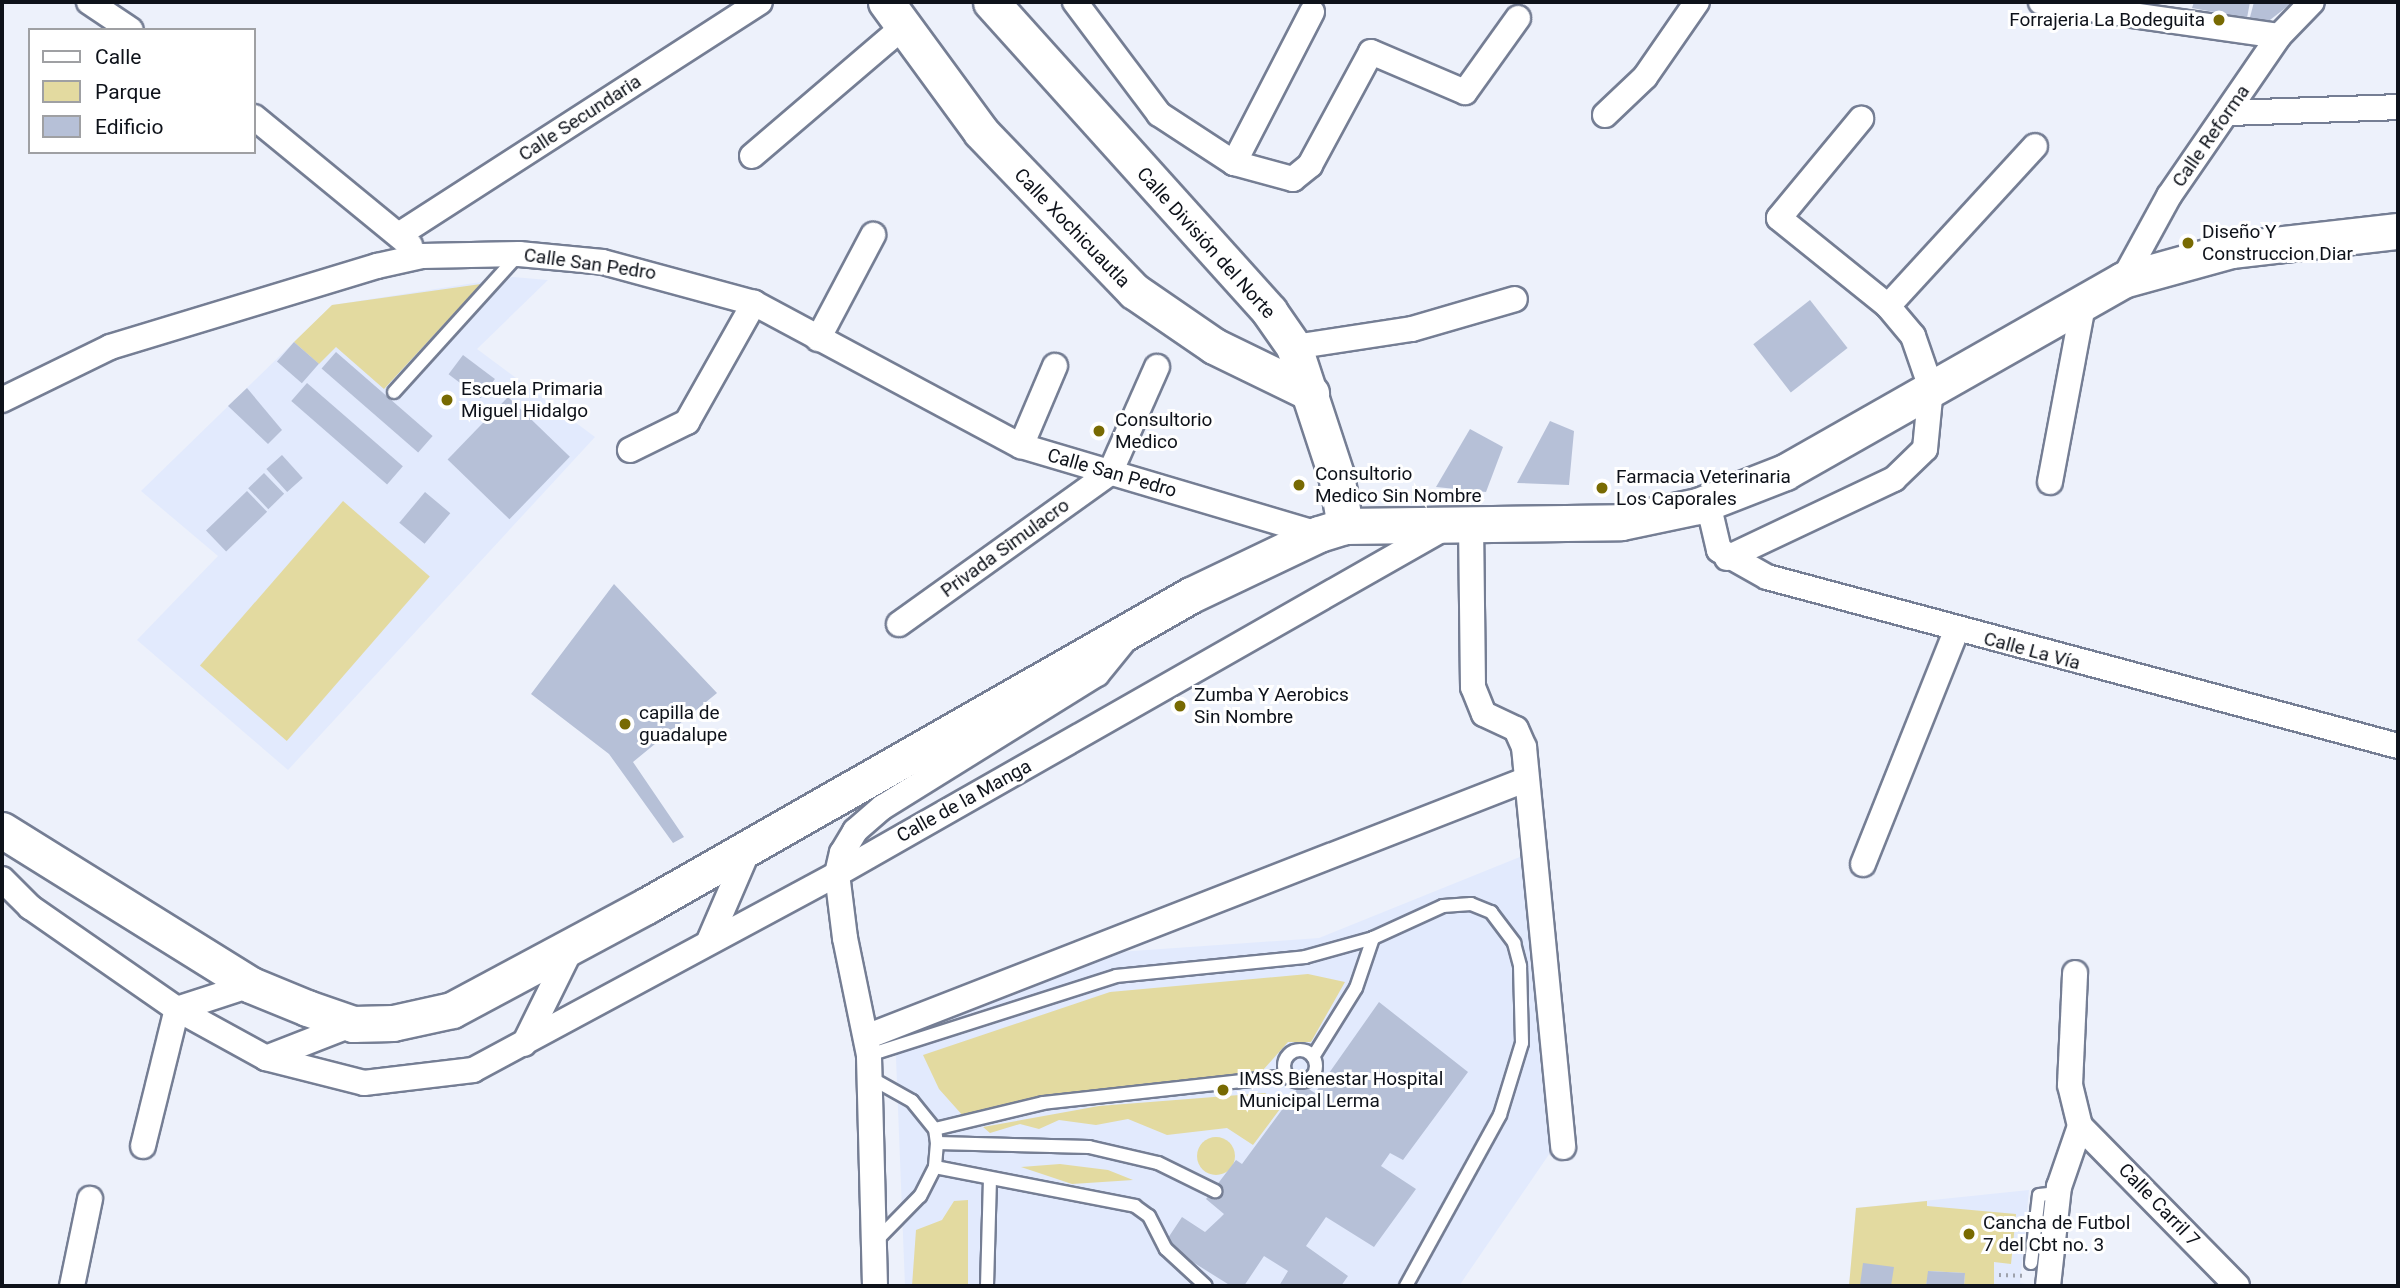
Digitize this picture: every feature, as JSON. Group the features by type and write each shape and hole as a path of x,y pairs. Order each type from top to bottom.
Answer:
{"main road":[{"name":"Calle División del Norte","path":"990,2 1269,311 1294,347 1311,393 1332,530"},
{"name":"Calle Xochicuautla","path":"894,15 981,132 1134,291 1214,346 1311,393"},
{"path":"2,833 251,985 353,1024 393,1023 452,1010 750,846 1135,627 1332,530 1462,523 1622,522 1708,503 1785,472 2123,280 2231,250 2398,231"}],"street":[{"path":"89,2 128,28"},
{"name":"Calle Secundaria","path":"400,234 760,2"},
{"path":"1075,2 1158,114 1234,163 1278,177 1301,176 1371,52 1465,92 1518,18"},
{"path":"1605,115 1645,77 1697,2"},
{"path":"2041,2 2279,36"},
{"name":"Calle Reforma","path":"2123,280 2169,196 2229,113 2279,36 2312,2"},
{"path":"1234,163 1312,12"},
{"path":"752,156 894,15"},
{"path":"2229,113 2398,107"},
{"path":"256,119 400,234 422,256"},
{"path":"1708,503 1719,550 1727,558 1915,463 1930,429 1931,388 1913,336 1888,306 1779,218 1861,119"},
{"path":"1888,306 2035,146"},
{"path":"818,339 873,234"},
{"name":"Calle San Pedro","path":"2,400 148,334 251,300 422,256 519,254 666,275 754,303 1021,446 1110,473 1332,530"},
{"path":"1294,347 1412,329 1515,299"},
{"path":"2050,482 2084,301"},
{"path":"630,450 687,422 754,303"},
{"path":"1021,446 1055,366"},
{"path":"1110,473 1157,367"},
{"name":"Privada Simulacro","path":"899,624 1110,473"},
{"path":"1462,523 1473,687 1484,714 1516,729 1524,747 1525,780 1563,1147"},
{"name":"Calle de la Manga","path":"2,879 30,907 177,1009 266,1058 364,1083 402,1083 473,1070 837,874 1462,523"},
{"name":"Calle La Vía","path":"1727,558 1767,577 1956,631 2398,746"},
{"path":"874,1286 876,1241 869,1057 837,874 855,831 883,807 1097,674 1135,627"},
{"path":"1863,864 1956,631"},
{"path":"869,1057 1525,780"},
{"path":"709,941 750,846"},
{"path":"524,1044 573,945"},
{"path":"2049,1286 2058,1193 2080,1126 2070,1086 2075,973"},
{"path":"143,1146 177,1009 251,985"},
{"path":"266,1058 353,1024"},
{"name":"Calle Carril 7","path":"2080,1126 2236,1286"},
{"path":"72,1286 90,1199"}],"lane":[{"path":"394,392 519,254"},
{"path":"876,1241 909,1210 935,1167 936,1136 912,1101 869,1057 1116,976 1305,957 1373,938 1443,906 1471,904 1491,912 1514,943 1526,1015 1500,1115 1406,1286"},
{"path":"936,1136 1043,1103 1286,1076 1298,1083 1311,1078 1313,1057 1356,988 1373,938"},
{"path":"1286,1076 1288,1055 1301,1050 1313,1057"},
{"path":"936,1136 1029,1142 1125,1154 1215,1191"},
{"path":"935,1167 1135,1206 1149,1216 1173,1257 1206,1286"},
{"path":"987,1286 990,1179"},
{"path":"2031,1263 2039,1195 2058,1193"}],"shaded area":[{"name":"Escuela Primaria Miguel Hidalgo","path":"513,277 548,280 477,349 595,437 288,770 137,640 218,556 141,491 332,305"},
{"name":"IMSS Bienestar Hospital Municipal Lerma","path":"1527,854 1554,1147 1459,1286 905,1286 895,1033 1118,952 1319,938"},
{"path":"2029,1190 2020,1283 2038,1286 1849,1286 1856,1208"}],"green space":[{"path":"481,284 384,389 336,347 319,364 294,342 332,305"},
{"path":"343,501 430,576 287,741 200,666"},
{"path":"1308,974 1345,982 1311,1042 1288,1042 1263,1070 964,1117 939,1089 923,1055 1110,992"},
{"path":"1265,1093 1283,1105 1253,1145 1227,1128 1167,1135 1128,1119 1096,1125 1059,1120 1039,1129 1020,1124 990,1133 983,1127 1099,1106"},
{"path":"1216,1137 1229,1143 1235,1156 1229,1169 1216,1175 1203,1169 1197,1156 1203,1143"},
{"path":"1060,1164 1108,1170 1133,1180 1072,1184 1021,1167"},
{"path":"968,1200 968,1286 912,1286 916,1230 942,1220 954,1201"},
{"path":"1927,1201 1927,1206 2016,1214 2011,1264 1994,1262 1994,1286 1964,1286 1965,1273 1929,1271 1926,1286 1849,1286 1856,1208"}],"building":[{"path":"2194,2 2250,2 2247,18 2192,8"},
{"path":"2254,2 2293,2 2266,23 2249,21"},
{"path":"1810,300 1848,348 1791,392 1753,344"},
{"path":"294,342 319,364 302,383 277,362"},
{"path":"336,352 433,436 418,453 322,369"},
{"path":"463,355 495,379 481,398 449,374"},
{"path":"307,383 403,466 387,484 291,401"},
{"path":"247,388 282,430 268,444 228,406"},
{"path":"508,397 570,457 509,519 448,460"},
{"path":"1550,421 1574,431 1569,485 1517,483"},
{"path":"1470,429 1503,447 1486,492 1436,487"},
{"path":"282,455 303,478 287,492 266,469"},
{"path":"264,473 284,494 268,509 248,488"},
{"path":"247,491 267,512 226,551 206,531"},
{"path":"425,492 450,513 425,544 399,523"},
{"name":"capilla de guadalupe","path":"614,584 717,693 633,762 684,837 673,843 609,754 531,694"},
{"name":"IMSS Bienestar Hospital Municipal Lerma","path":"1379,1002 1468,1072 1403,1160 1390,1153 1381,1166 1416,1189 1374,1247 1326,1217 1306,1246 1348,1276 1341,1286 1279,1286 1288,1271 1264,1256 1244,1286 1231,1286 1164,1244 1182,1217 1205,1232 1224,1214 1206,1199 1236,1160 1242,1164 1301,1084 1315,1093"},
{"path":"1863,1263 1894,1267 1891,1286 1860,1285"},
{"path":"1928,1271 1965,1273 1964,1286 1926,1286"}],"place":[{"name":"Forrajeria La Bodeguita","path":"2219,20"},
{"name":"Diseño Y Construccion Diar","path":"2188,243"},
{"name":"Escuela Primaria Miguel Hidalgo","path":"447,400"},
{"name":"Consultorio Medico","path":"1099,431"},
{"name":"Consultorio Medico Sin Nombre","path":"1299,485"},
{"name":"Farmacia Veterinaria Los Caporales","path":"1602,488"},
{"name":"Zumba Y Aerobics Sin Nombre","path":"1180,706"},
{"name":"capilla de guadalupe","path":"625,724"},
{"name":"IMSS Bienestar Hospital Municipal Lerma","path":"1223,1090"},
{"name":"Cancha de Futbol 7 del Cbt no. 3","path":"1969,1234"}]}
